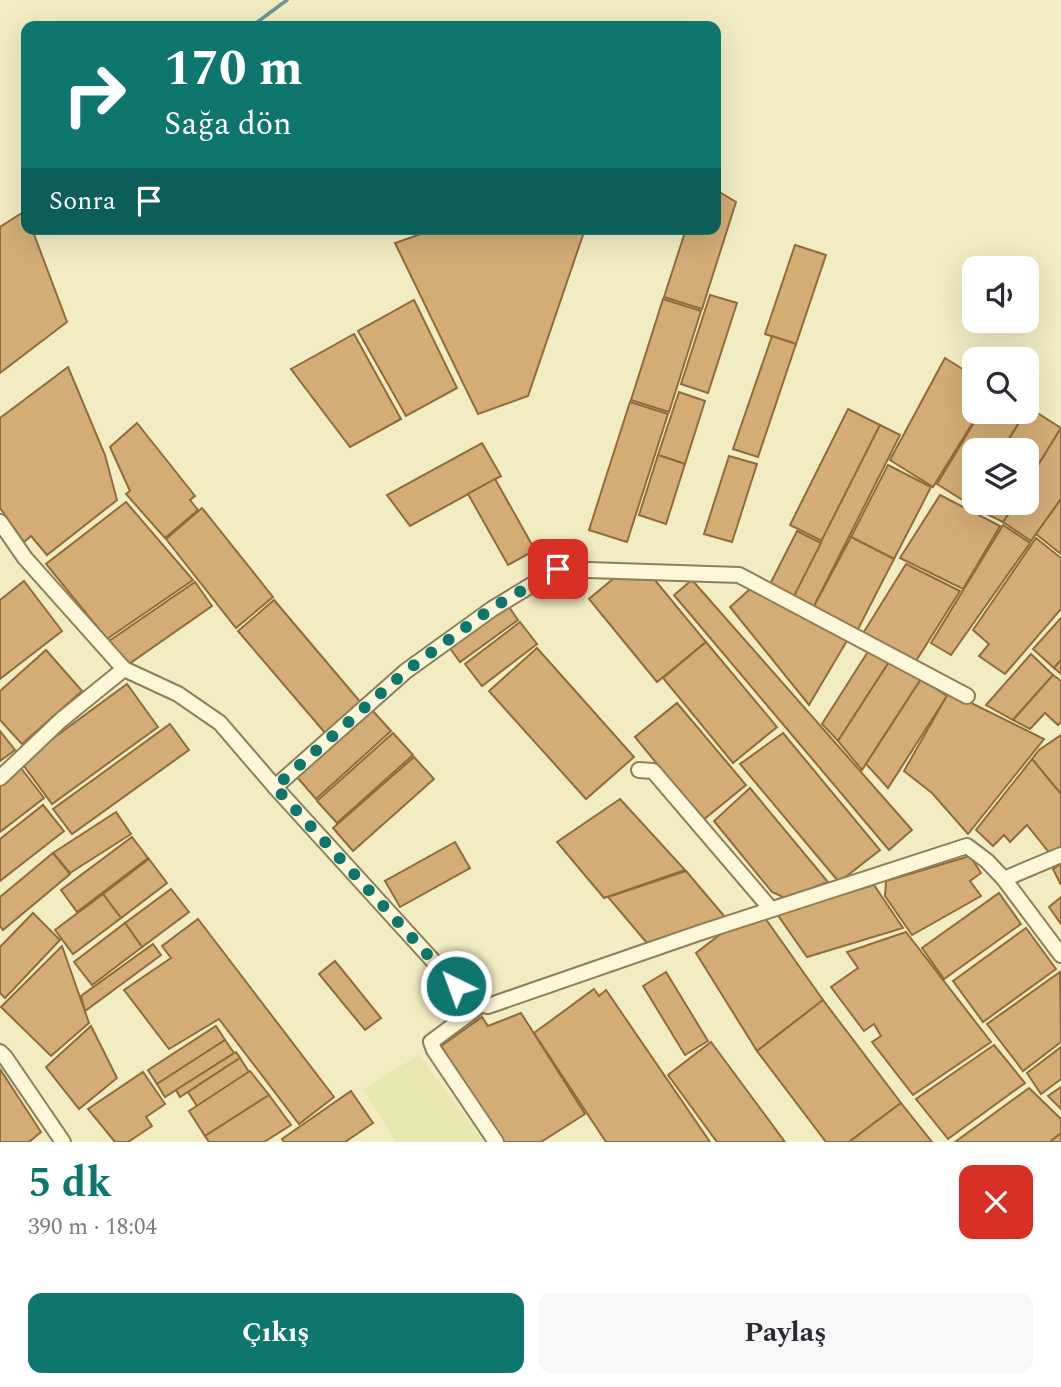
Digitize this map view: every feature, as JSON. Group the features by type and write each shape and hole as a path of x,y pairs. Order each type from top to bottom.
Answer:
{"street":[{"path":"0,522 25,558 124,669 178,694 220,723 456,986 476,1003 488,1006 771,909 967,846 987,861 1004,879 1061,956"},
{"path":"275,787 406,671 492,608 558,569 739,575 967,696"},
{"path":"0,778 61,720 124,669"},
{"path":"639,770 653,771 771,909"},
{"path":"1004,879 1061,855"},
{"path":"482,1004 431,1042 496,1142"},
{"path":"0,1052 63,1142"}],"green space":[{"path":"419,1055 484,1142 396,1142 363,1089"}],"building":[{"path":"721,193 736,202 702,309 664,297 684,235 721,235"},
{"path":"21,214 21,235 34,235 67,322 0,373 0,227"},
{"path":"418,235 583,235 528,396 478,414 395,243"},
{"path":"795,245 826,255 796,344 765,334"},
{"path":"710,295 737,303 708,393 681,384"},
{"path":"663,299 701,311 669,412 631,400"},
{"path":"414,300 457,388 406,416 358,331"},
{"path":"354,334 401,419 350,447 291,369"},
{"path":"772,336 796,344 758,457 733,449"},
{"path":"945,358 962,369 962,424 972,424 933,487 890,460"},
{"path":"68,367 105,455 117,500 47,555 31,536 24,542 0,508 0,418"},
{"path":"679,392 705,401 685,464 658,455"},
{"path":"630,402 668,414 627,542 589,530"},
{"path":"848,409 880,425 822,541 790,525"},
{"path":"1039,414 1061,428 1039,464 1039,438 1009,438 1018,424 1039,424"},
{"path":"137,423 195,496 190,500 198,510 165,538 126,494 130,491 110,447"},
{"path":"973,424 1018,424 1009,438 965,438"},
{"path":"880,425 900,435 813,608 793,597"},
{"path":"1061,428 1061,499 1031,541 1003,522 1008,515 1039,515 1039,464"},
{"path":"482,443 501,476 410,526 387,495"},
{"path":"962,443 962,500 937,484"},
{"path":"658,455 685,464 666,524 639,515"},
{"path":"729,456 757,464 732,542 704,534"},
{"path":"888,465 931,487 894,559 851,537"},
{"path":"495,479 535,550 508,565 468,494"},
{"path":"940,495 962,506 962,515 979,515 1000,526 963,589 900,558"},
{"path":"1061,499 1061,554 1036,534"},
{"path":"126,502 193,580 107,639 46,564"},
{"path":"202,508 273,597 236,628 166,539"},
{"path":"989,515 1008,515 1003,522"},
{"path":"1003,525 1030,543 951,655 931,643"},
{"path":"797,531 821,543 792,600 768,588"},
{"path":"851,537 894,559 857,631 813,608"},
{"path":"1036,538 1061,558 1061,609 1005,674 979,656 989,644 973,630"},
{"path":"906,564 960,591 916,661 862,635"},
{"path":"614,578 654,579 706,642 657,682 589,599"},
{"path":"692,580 912,830 889,850 674,595"},
{"path":"24,581 62,631 0,679 0,600"},
{"path":"195,582 212,606 126,666 109,641"},
{"path":"750,589 848,639 809,705 730,607"},
{"path":"274,600 362,704 326,734 238,631"},
{"path":"507,604 518,620 460,662 449,647"},
{"path":"1061,618 1061,660 1054,668 1033,649"},
{"path":"520,622 537,644 482,686 465,664"},
{"path":"706,642 777,727 733,763 663,678"},
{"path":"537,648 634,757 586,799 489,691"},
{"path":"46,650 82,691 22,744 0,720 0,691"},
{"path":"869,650 889,662 838,741 822,724"},
{"path":"1031,654 1053,675 1013,720 986,705"},
{"path":"1061,660 1061,674 1054,668"},
{"path":"889,662 921,679 862,770 838,741"},
{"path":"1053,675 1061,681 1061,722 1058,725 1045,713 1030,729 1013,720"},
{"path":"921,679 947,696 888,788 866,764"},
{"path":"127,684 158,727 52,804 21,762"},
{"path":"949,692 1044,739 968,834 932,793 904,771"},
{"path":"677,703 746,785 703,820 635,737"},
{"path":"372,710 391,731 316,799 297,777"},
{"path":"170,724 189,750 72,834 53,809"},
{"path":"0,731 15,750 0,761"},
{"path":"393,733 413,755 337,823 317,801"},
{"path":"783,733 880,850 839,882 740,764"},
{"path":"1061,735 1061,794 1032,759 1039,750"},
{"path":"414,757 434,779 353,851 333,828"},
{"path":"1032,759 1061,794 1061,849 1051,855 1027,825 1010,842 1004,835 993,846 976,830"},
{"path":"21,768 44,798 0,832 0,785"},
{"path":"750,788 828,882 785,898 772,892 714,821"},
{"path":"620,799 685,870 604,898 557,842"},
{"path":"43,805 64,831 0,881 0,839"},
{"path":"116,812 131,834 70,873 53,853"},
{"path":"132,837 148,858 77,912 61,890"},
{"path":"455,842 470,868 400,907 385,881"},
{"path":"53,853 70,874 3,930 0,926 0,897"},
{"path":"970,856 981,873 970,881 981,896 912,935 885,896 886,881"},
{"path":"149,859 167,883 121,918 103,894"},
{"path":"1061,864 1061,885 1053,869"},
{"path":"686,871 725,917 647,943 608,897"},
{"path":"874,885 903,928 807,957 777,914"},
{"path":"171,889 189,912 142,947 125,923"},
{"path":"999,893 1021,924 944,979 922,948"},
{"path":"103,894 121,918 73,954 55,930"},
{"path":"1061,897 1061,924 1049,907"},
{"path":"33,913 60,940 5,998 0,993 0,947"},
{"path":"765,918 823,1000 757,1051 696,953 722,933"},
{"path":"198,919 334,1097 299,1124 219,1019 169,1049 124,990 171,958 162,946"},
{"path":"125,923 142,947 92,985 74,962"},
{"path":"1026,928 1056,969 983,1022 953,981"},
{"path":"906,932 991,1042 913,1095 872,1042 881,1036 874,1024 864,1031 831,987 858,968 847,952"},
{"path":"153,944 161,955 85,1011 81,996"},
{"path":"62,946 89,1023 51,1056 1,1007"},
{"path":"335,961 381,1018 365,1030 319,974"},
{"path":"666,972 708,1041 685,1055 643,986"},
{"path":"1060,972 1061,1042 1023,1071 987,1024"},
{"path":"594,989 599,996 606,990 710,1142 606,1142 534,1033"},
{"path":"823,1000 901,1103 849,1142 826,1142 757,1051"},
{"path":"521,1013 585,1114 541,1142 503,1142 441,1046 482,1017 488,1026"},
{"path":"91,1026 117,1078 79,1109 46,1067"},
{"path":"216,1026 225,1040 157,1084 148,1070"},
{"path":"225,1040 234,1053 165,1097 157,1084"},
{"path":"711,1042 785,1142 717,1142 668,1075"},
{"path":"994,1045 1025,1083 948,1139 916,1099"},
{"path":"1061,1047 1061,1079 1041,1094 1027,1073"},
{"path":"236,1052 240,1058 180,1097 176,1090"},
{"path":"240,1058 249,1072 197,1106 188,1092"},
{"path":"0,1069 41,1132 29,1142 0,1142"},
{"path":"250,1071 269,1095 205,1136 189,1111"},
{"path":"143,1072 165,1104 146,1117 152,1126 128,1142 115,1142 88,1109"},
{"path":"1061,1087 1061,1109 1048,1096"},
{"path":"1029,1088 1061,1119 1061,1133 1050,1142 955,1142"},
{"path":"351,1091 373,1123 345,1142 284,1142 282,1139"},
{"path":"269,1095 291,1125 264,1142 209,1142 205,1136"},
{"path":"901,1103 932,1142 849,1142"},
{"path":"1061,1133 1061,1142 1050,1142"}],"waterway":[{"path":"259,21 287,0"}],"route":[{"path":"456,986 275,787 406,671 492,608 558,569"}]}
